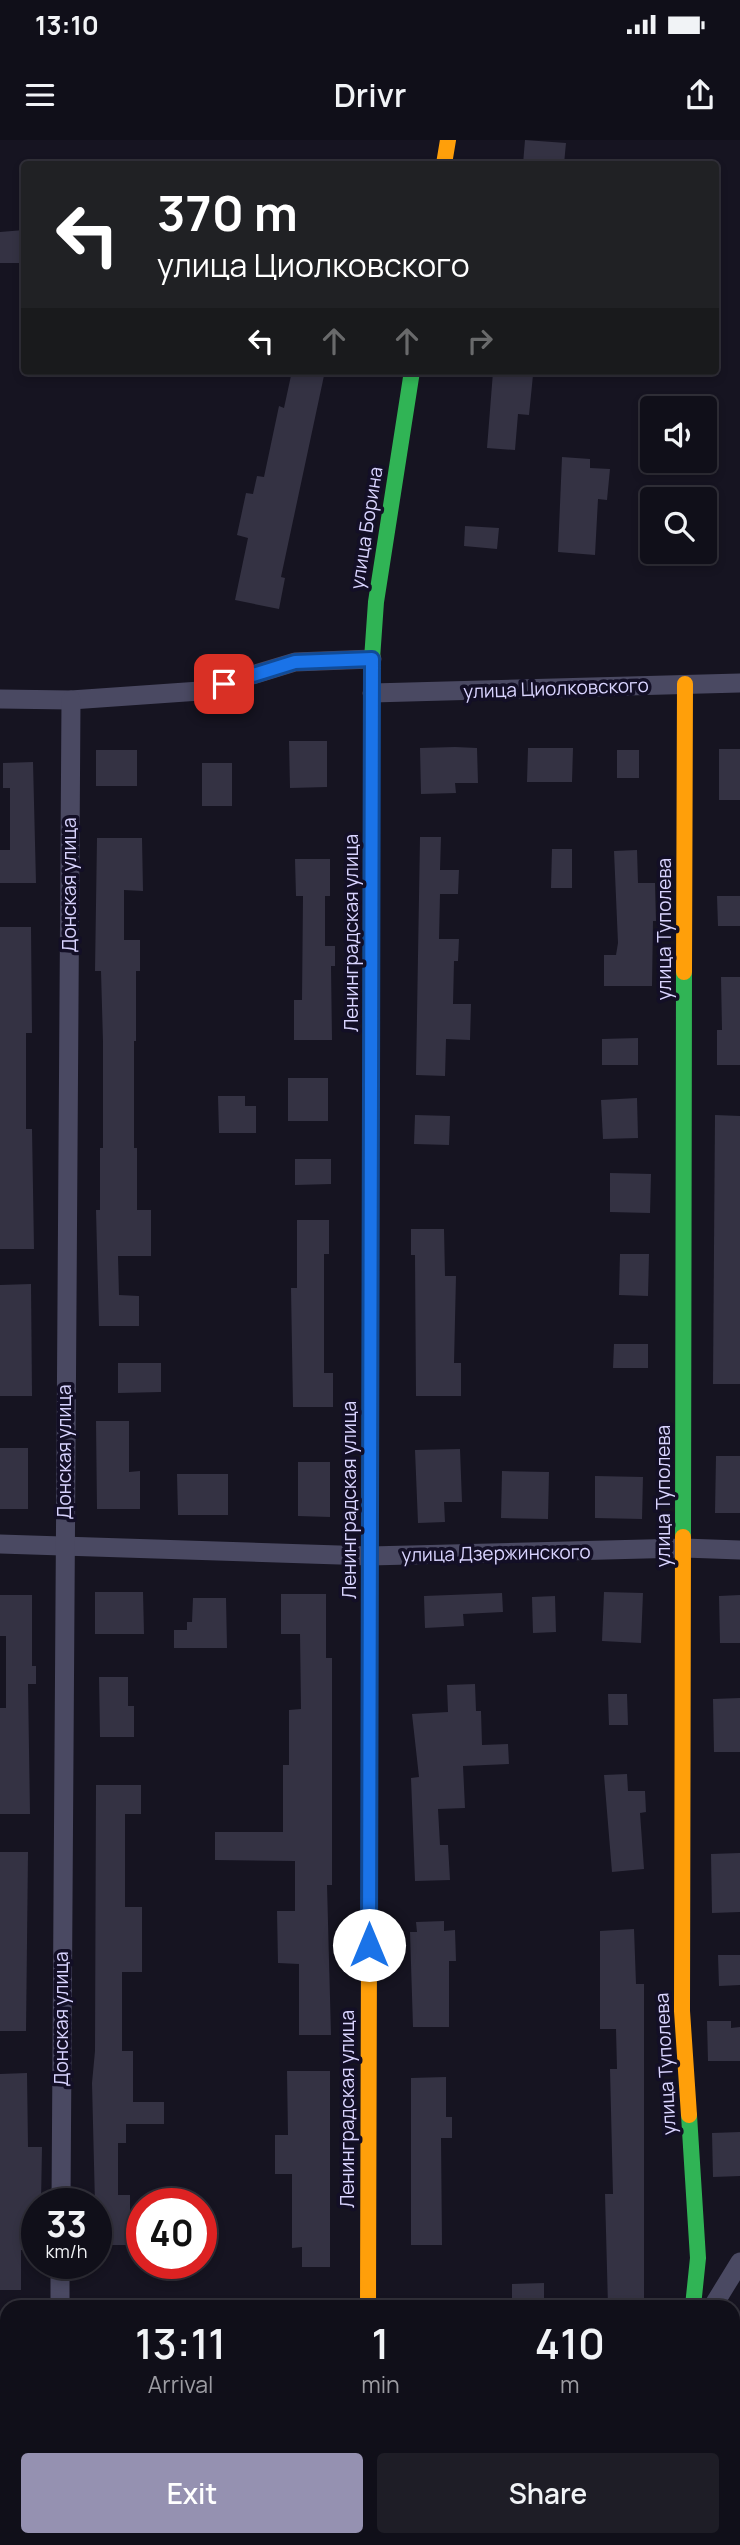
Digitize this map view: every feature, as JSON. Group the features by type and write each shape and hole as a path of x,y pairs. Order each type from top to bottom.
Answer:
{"street":[{"path":"444,161 448,140"},
{"name":"улица Борина","path":"372,693 376,602 411,375"},
{"path":"0,699 71,700 200,691 295,662 372,659"},
{"name":"улица Циолковского","path":"372,693 740,683"},
{"name":"улица Туполева","path":"685,684 682,2011 698,2258 694,2300"},
{"name":"Ленинградская улица","path":"368,2300 372,693"},
{"name":"Донская улица","path":"61,2188 71,700"},
{"name":"улица Дзержинского","path":"0,1544 370,1556 684,1548 740,1550"},
{"path":"717,2300 740,2262"},
{"path":"60,2279 60,2300"}],"building":[{"path":"525,140 566,143 564,161 523,161"},
{"path":"21,230 21,263 0,263 0,232"},
{"path":"291,375 324,375 281,577 285,578 279,609 235,600 248,538 237,535 246,493 253,494 257,476 264,477 279,406 284,408"},
{"path":"493,375 533,375 529,415 518,414 515,450 487,448"},
{"path":"562,457 590,459 590,468 610,469 607,500 598,499 595,555 558,552"},
{"path":"465,526 499,528 497,549 464,546"},
{"path":"289,741 327,741 327,787 290,788"},
{"path":"420,748 477,748 478,783 455,783 456,793 421,794"},
{"path":"528,748 573,748 572,782 527,782"},
{"path":"719,749 740,749 740,800 719,800"},
{"path":"96,750 137,750 137,786 96,786"},
{"path":"617,750 639,750 639,778 617,778"},
{"path":"33,762 36,883 0,883 0,850 10,850 10,788 3,788 3,763"},
{"path":"202,763 232,763 232,806 202,806"},
{"path":"420,837 441,837 440,870 459,870 458,894 440,894 439,939 459,939 458,961 454,961 453,1004 471,1004 470,1040 446,1039 445,1076 416,1075"},
{"path":"97,838 142,838 143,891 124,890 124,940 140,940 140,971 136,971 134,1148 137,1148 137,1210 151,1210 151,1256 118,1256 119,1295 139,1296 139,1326 99,1326 96,1210 100,1210 100,1148 103,1148 103,1042 101,971 95,971"},
{"path":"552,849 572,849 572,888 551,888"},
{"path":"637,850 638,883 655,883 656,921 653,921 652,986 604,986 604,955 616,955 618,943 614,851"},
{"path":"295,859 330,859 330,896 325,896 325,946 335,946 335,966 331,966 332,1040 294,1040 294,1000 302,1000 303,896 296,896"},
{"path":"717,896 740,896 740,926 718,926"},
{"path":"0,927 31,927 32,1033 26,1033 26,1129 32,1129 34,1249 0,1249"},
{"path":"721,977 740,977 740,1065 717,1065 717,1030 722,1030"},
{"path":"638,1038 638,1065 602,1065 602,1039"},
{"path":"288,1078 328,1078 328,1121 288,1121"},
{"path":"218,1096 245,1096 245,1106 256,1106 256,1133 219,1133"},
{"path":"637,1098 638,1138 603,1139 601,1100"},
{"path":"415,1115 450,1116 449,1145 414,1144"},
{"path":"715,1115 740,1116 740,1384 713,1384"},
{"path":"295,1159 331,1159 331,1184 295,1185"},
{"path":"610,1173 651,1174 650,1213 610,1212"},
{"path":"297,1220 329,1220 329,1254 324,1254 324,1373 333,1373 333,1407 293,1407 291,1288 297,1288"},
{"path":"411,1229 444,1229 445,1276 456,1276 454,1363 461,1363 461,1396 416,1396 415,1255 411,1255"},
{"path":"620,1254 649,1254 648,1296 619,1295"},
{"path":"31,1284 32,1396 0,1396 0,1285"},
{"path":"614,1344 648,1344 648,1368 613,1368"},
{"path":"118,1363 161,1363 161,1392 118,1393"},
{"path":"96,1421 129,1421 129,1472 140,1471 140,1509 97,1509"},
{"path":"0,1448 28,1448 28,1509 0,1509"},
{"path":"460,1449 462,1502 444,1502 445,1522 418,1523 415,1450"},
{"path":"716,1456 740,1456 740,1513 715,1513"},
{"path":"298,1462 330,1462 330,1517 298,1516"},
{"path":"502,1471 549,1472 548,1519 501,1518"},
{"path":"177,1474 228,1474 228,1515 178,1515"},
{"path":"595,1476 643,1477 642,1519 595,1518"},
{"path":"95,1592 143,1592 144,1634 95,1634"},
{"path":"604,1592 643,1593 641,1643 602,1641"},
{"path":"502,1593 503,1612 463,1614 464,1626 425,1628 424,1596"},
{"path":"281,1594 326,1594 326,1658 332,1658 332,1885 327,1885 331,2035 299,2035 299,1964 278,1963 277,1911 295,1911 295,1861 215,1860 215,1832 283,1832 283,1765 289,1765 289,1710 301,1709 300,1634 281,1634"},
{"path":"0,1595 32,1595 32,1666 36,1666 36,1684 28,1684 30,1814 0,1814 0,1708 6,1708 6,1636 0,1636"},
{"path":"740,1595 740,1643 720,1643 719,1596"},
{"path":"555,1596 556,1632 533,1633 532,1597"},
{"path":"193,1598 226,1598 227,1648 174,1648 174,1630 187,1630 187,1622 192,1622"},
{"path":"99,1677 128,1677 128,1706 134,1706 134,1737 100,1737"},
{"path":"475,1684 476,1711 481,1711 482,1745 508,1744 509,1764 463,1766 465,1808 438,1809 440,1845 448,1845 450,1880 415,1881 411,1778 419,1777 412,1714 448,1712 447,1685"},
{"path":"608,1694 627,1694 628,1725 609,1725"},
{"path":"740,1698 740,1752 714,1752 713,1699"},
{"path":"627,1774 628,1791 645,1791 646,1812 640,1813 644,1869 612,1872 604,1775"},
{"path":"96,1785 141,1785 141,1814 125,1814 125,1907 142,1907 142,1972 122,1972 122,2051 133,2051 133,2102 164,2102 164,2124 126,2124 126,2143 118,2143 118,2195 126,2195 126,2245 112,2245 112,2188 95,2188 92,2083 95,2051"},
{"path":"0,1852 28,1852 26,2031 0,2031"},
{"path":"740,1853 740,1912 712,1913 711,1854"},
{"path":"444,1921 444,1931 455,1930 456,1961 449,1961 449,2027 413,2027 410,1932 417,1932 416,1922"},
{"path":"634,1929 636,1984 644,1984 644,2300 608,2300 605,2194 613,2194 610,2069 617,2069 616,2029 600,2029 600,1931"},
{"path":"718,1955 740,1955 740,1985 719,1986"},
{"path":"707,2021 731,2021 731,2028 740,2027 740,2061 708,2061"},
{"path":"287,2071 330,2071 330,2267 302,2267 302,2247 292,2248 292,2174 275,2174 275,2135 288,2135"},
{"path":"27,2073 28,2147 42,2147 41,2188 21,2188 21,2290 0,2290 0,2074"},
{"path":"446,2077 446,2117 452,2117 452,2138 441,2138 442,2245 411,2245 411,2078"},
{"path":"740,2132 740,2176 713,2177 712,2133"},
{"path":"544,2283 544,2300 512,2300 512,2284"}],"traffic: fast":[{"path":"372,847 372,659 376,602 411,375"},
{"path":"683,1537 684,972"},
{"path":"689,2115 698,2258 694,2300"}],"traffic: slow":[{"path":"444,161 448,140"},
{"path":"684,972 685,684"},
{"path":"370,1450 372,847"},
{"path":"683,1537 682,2011 689,2115"},
{"path":"368,2300 369,1946"}],"traffic: jam":[{"path":"369,1946 370,1450"}],"route":[{"path":"224,684 295,662 372,659 369,1945"}]}
